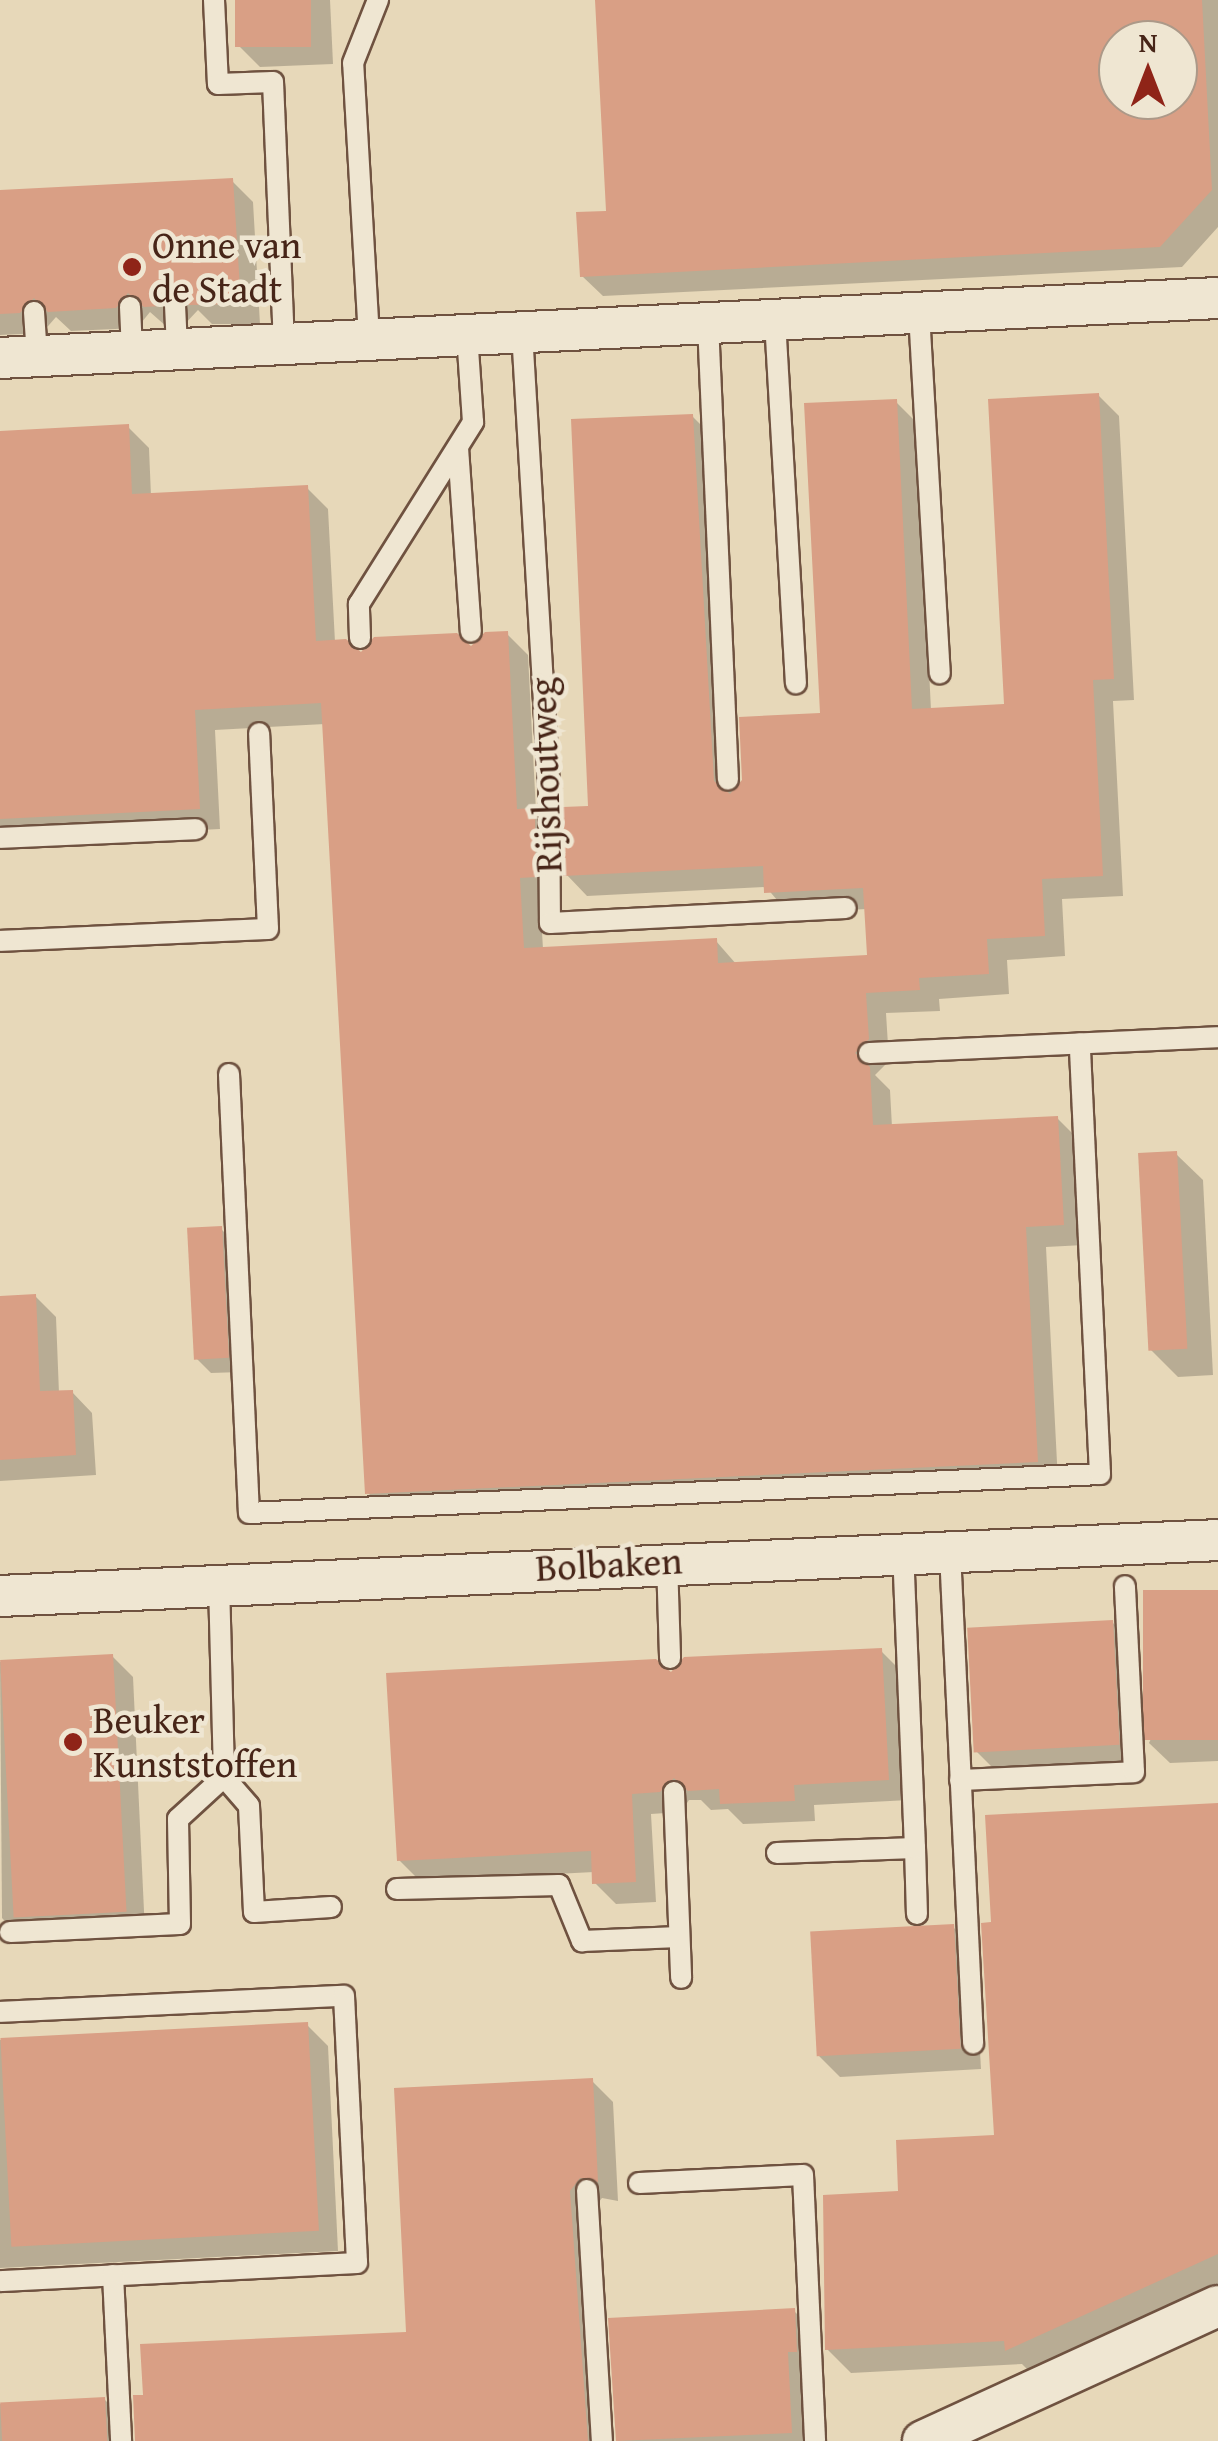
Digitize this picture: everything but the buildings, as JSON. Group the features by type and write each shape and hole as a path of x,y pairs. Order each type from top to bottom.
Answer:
{"street":[{"path":"18,357 1218,298"},
{"name":"Bolbaken","path":"0,1596 667,1561 1218,1540"},
{"path":"923,2441 1218,2306"}],"lane":[{"path":"214,0 218,84 272,82 284,343"},
{"path":"369,338 353,64 378,0"},
{"path":"175,305 177,348"},
{"path":"130,308 132,351"},
{"path":"18,357 34,312"},
{"path":"919,313 940,673"},
{"path":"775,320 796,683"},
{"path":"708,324 728,780"},
{"name":"Rijshoutweg","path":"522,332 549,786 550,922 846,908"},
{"path":"360,638 359,604 474,422 466,335"},
{"path":"458,448 471,632"},
{"path":"0,941 268,929 259,733"},
{"path":"0,838 196,829"},
{"path":"869,1052 1218,1037"},
{"path":"228,1074 249,1513 1100,1474 1080,1043"},
{"path":"950,1552 973,2043"},
{"path":"904,1554 917,1914"},
{"path":"667,1561 670,1658"},
{"path":"219,1583 224,1777 249,1806 254,1912 331,1907"},
{"path":"960,1780 1134,1772 1125,1586"},
{"path":"10,1932 180,1924 178,1820 224,1777"},
{"path":"674,1792 681,1978"},
{"path":"777,1853 914,1848"},
{"path":"396,1889 559,1884 582,1941 679,1937"},
{"path":"0,2012 344,1996 357,2264 0,2281"},
{"path":"639,2183 803,2175 815,2441"},
{"path":"587,2190 602,2441"},
{"path":"113,2275 121,2441"}],"place":[{"name":"Onne van de Stadt","path":"132,267"},
{"name":"Beuker Kunststoffen","path":"73,1742"}]}
